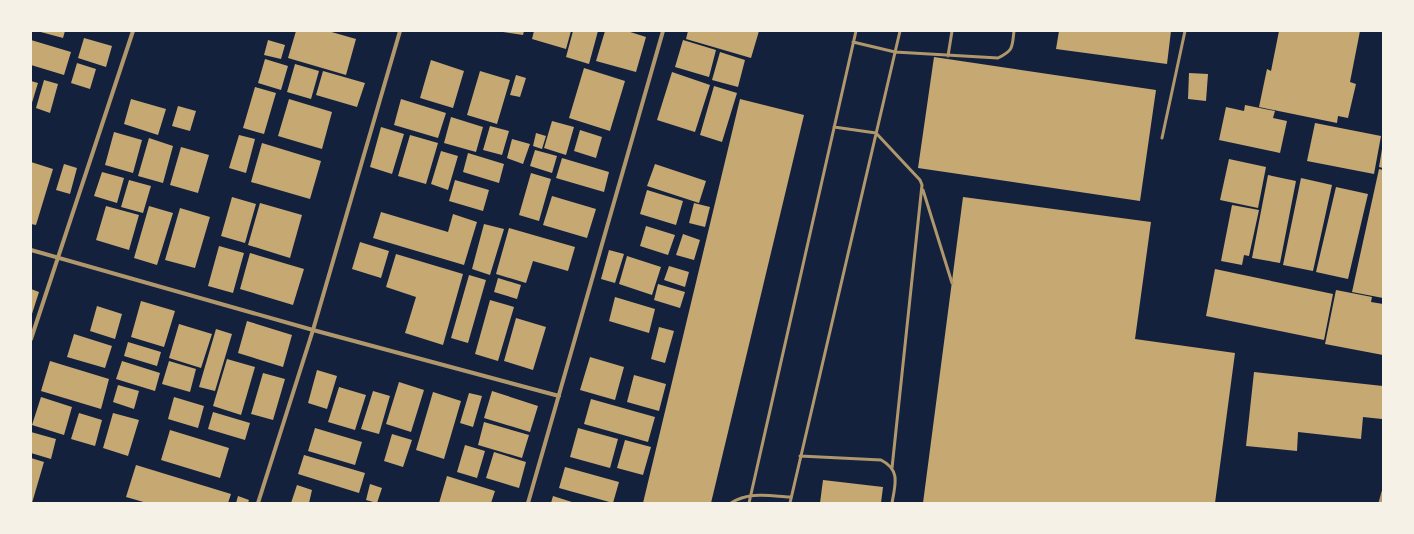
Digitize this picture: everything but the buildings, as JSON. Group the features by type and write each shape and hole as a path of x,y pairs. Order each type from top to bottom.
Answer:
{"street":[{"path":"31,339 133,31"},
{"path":"258,503 313,330 400,31"},
{"path":"528,503 663,31"},
{"path":"31,250 313,330 559,396"}],"lane":[{"path":"749,503 856,31"},
{"path":"790,503 790,497 900,31"},
{"path":"948,56 952,31"},
{"path":"853,42 895,52 998,58 1009,53 1012,48 1014,31"},
{"path":"1162,138 1185,31"},
{"path":"834,127 876,133 920,180 952,283"},
{"path":"892,468 922,189"},
{"path":"800,456 881,460 892,468 896,477 892,503"},
{"path":"1380,503 1383,492"},
{"path":"732,503 738,498 750,495 790,497"}]}
